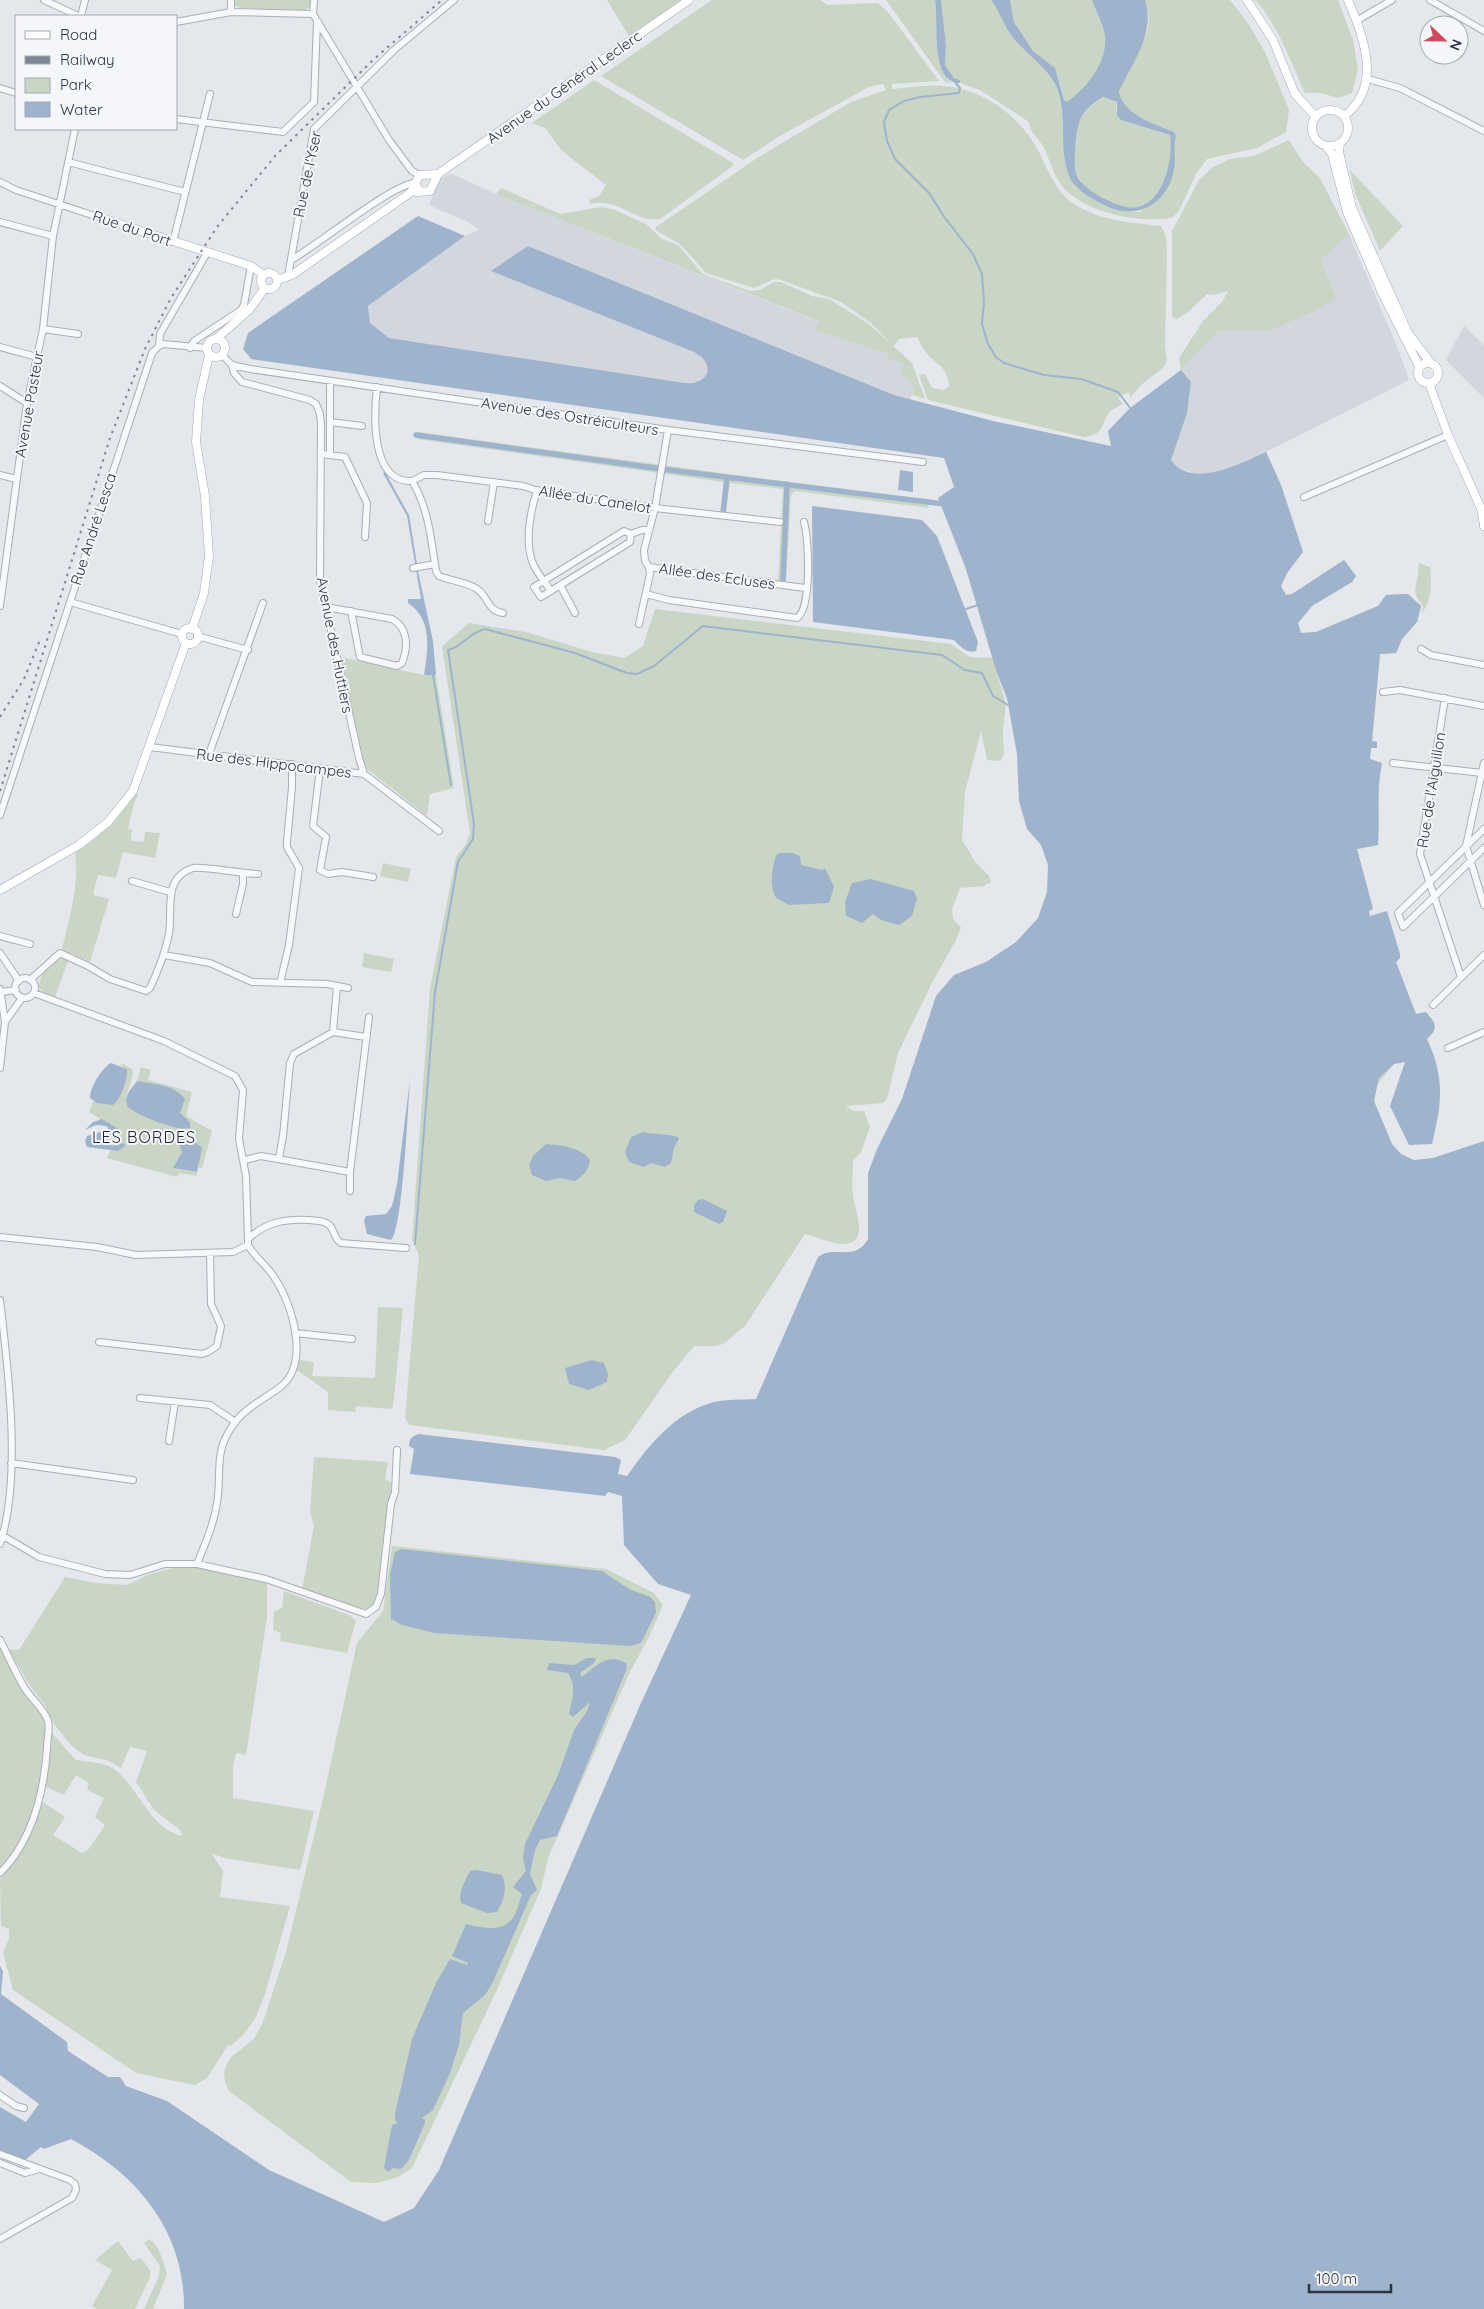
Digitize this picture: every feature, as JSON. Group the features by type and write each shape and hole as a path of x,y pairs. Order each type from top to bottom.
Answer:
{"main road":[{"name":"Avenue du Général Leclerc","path":"431,180 689,0"},
{"path":"1247,0 1273,40 1295,94 1315,116"},
{"path":"1344,116 1357,106 1366,89 1368,79 1365,46 1348,0"},
{"path":"1330,109 1340,112 1344,116 1348,131 1340,143 1339,152 1352,208 1408,333 1430,362 1436,366 1438,372 1435,381 1429,383 1422,382 1418,376 1420,366 1383,295 1348,212 1332,154 1313,134 1312,122 1320,112 1330,109"},
{"path":"1326,146 1340,143"},
{"path":"265,288 275,287 278,280 288,276 410,193 417,184 431,180 430,191 417,184"},
{"name":"Rue du Port","path":"101,218 251,266 264,275"},
{"path":"265,288 262,282 264,275 271,273 278,280"},
{"path":"213,354 211,341 216,340 249,310 265,288"},
{"path":"192,629 204,593 209,556 205,496 196,442 199,402 207,368 213,354 224,345 228,328"},
{"path":"216,340 224,345"},
{"path":"1420,366 1430,362"},
{"path":"1429,383 1448,435 1483,513 1484,526"},
{"path":"0,890 79,845 108,822 133,791 186,643 182,634 185,630 192,629"},
{"path":"186,643 194,643 197,636 196,632 192,629"}],"street":[{"path":"44,0 77,15"},
{"path":"79,15 85,0"},
{"path":"231,0 231,12"},
{"path":"291,260 388,194 408,184 417,184 412,171 389,140 313,14 314,0"},
{"name":"Rue de l'Yser","path":"288,276 314,129 394,50 454,0"},
{"path":"1356,21 1392,0"},
{"path":"1430,0 1484,31"},
{"path":"178,22 231,12 313,14"},
{"path":"178,119 283,132 314,102 317,21"},
{"path":"1368,79 1400,88 1484,131"},
{"path":"0,88 15,94"},
{"path":"173,242 210,94"},
{"name":"Avenue Pasteur","path":"0,606 3,563 27,403 43,328 53,236 75,130"},
{"path":"68,162 121,174 185,192"},
{"name":"Rue du Port","path":"0,182 16,190 101,218"},
{"path":"0,222 53,236"},
{"name":"Rue André Lesca","path":"0,815 152,353 159,346 160,334 207,253"},
{"path":"190,348 194,341 240,310 244,305 251,266"},
{"path":"43,328 78,334"},
{"path":"159,346 163,344 190,348 213,354 232,365"},
{"path":"0,347 37,357"},
{"name":"Avenue des Ostréiculteurs","path":"232,365 668,430 923,462"},
{"name":"Avenue des Huttiers","path":"232,365 234,373 242,382 310,400 316,404 320,414 322,454 320,581 364,774"},
{"path":"330,381 330,455"},
{"path":"0,386 27,403"},
{"path":"377,387 374,424 378,452 394,477 403,481 412,481 420,493 428,518 436,571 439,576 480,591 491,609 503,613"},
{"path":"330,422 362,426"},
{"name":"Allée des Ecluses","path":"668,430 662,473 643,555 644,561 649,567 805,588"},
{"path":"1304,497 1448,435"},
{"path":"322,454 344,457 367,503 365,537"},
{"path":"0,475 16,479"},
{"name":"Allée du Canelot","path":"412,481 424,475 437,475 494,482 655,508 780,522"},
{"path":"488,521 494,482"},
{"path":"537,490 529,529 532,561 551,591"},
{"path":"646,594 669,600 793,619 802,614 805,588 808,558 804,522"},
{"path":"631,534 630,542 541,597 534,587 624,531 631,534 642,530 649,530"},
{"path":"413,568 435,564"},
{"path":"639,624 650,574 649,567"},
{"path":"560,585 575,613"},
{"path":"70,602 182,634"},
{"path":"209,754 264,603"},
{"path":"326,607 351,611 397,622 406,636 406,652 402,663 397,666 360,657 351,611"},
{"path":"197,636 248,650"},
{"path":"1422,649 1431,655 1484,664"},
{"path":"1383,692 1400,690 1484,706"},
{"name":"Rue de l'Aiguillon","path":"1434,896 1420,854 1446,698"},
{"name":"Rue des Hippocampes","path":"150,747 364,774 439,831"},
{"path":"1393,763 1482,773"},
{"path":"1484,763 1466,846 1484,905"},
{"path":"280,983 289,945 299,868 286,842 292,787 292,764"},
{"path":"320,769 313,826 326,837 320,870 328,874 342,872 373,877"},
{"path":"1484,829 1398,913 1403,927 1484,848"},
{"path":"20,981 30,980 60,953 110,979 146,991 150,988 164,955 169,932 170,892 178,876 194,868 258,874"},
{"path":"236,914 243,884 243,874"},
{"path":"132,881 170,892"},
{"path":"1434,896 1461,977"},
{"path":"0,936 30,944"},
{"path":"0,952 20,981"},
{"path":"164,955 210,963 247,981 348,988"},
{"path":"1432,1006 1484,955"},
{"path":"6,1022 22,998 30,997 34,993 35,987 30,980"},
{"path":"16,990 20,981"},
{"path":"333,1032 338,986"},
{"path":"0,1068 6,1022 0,990 16,990"},
{"path":"16,990 22,998"},
{"path":"34,993 164,1040 235,1076 243,1090 240,1139 245,1160 248,1242 252,1251 267,1267 282,1290 295,1332 296,1360 291,1376 281,1387 250,1406 234,1421 220,1452 220,1484 217,1505 197,1564"},
{"path":"350,1191 350,1172 369,1017"},
{"path":"279,1158 290,1063 294,1054 333,1032 366,1037"},
{"path":"1448,1048 1484,1032"},
{"path":"245,1160 261,1156 279,1158 350,1172"},
{"path":"0,1237 97,1247 136,1255 210,1254 233,1252 248,1242 262,1227 274,1222 311,1220 328,1224 335,1238 341,1243 406,1248"},
{"path":"99,1342 202,1354 213,1350 219,1341 221,1326 212,1304 210,1254"},
{"path":"0,1300 8,1366 11,1463 8,1506 0,1544"},
{"path":"295,1332 352,1339"},
{"path":"140,1398 210,1405 234,1421"},
{"path":"169,1441 174,1402"},
{"path":"1,1535 39,1557 105,1574 130,1575 165,1564 197,1564 266,1579 362,1614 372,1612 378,1604 381,1594 391,1504 395,1492 397,1450"},
{"path":"11,1463 133,1480"},
{"path":"0,1640 24,1688 44,1712 48,1723 40,1798 31,1826 15,1855 0,1874"},
{"path":"0,2095 16,2106 24,2108"},
{"path":"0,2154 73,2182 76,2190 72,2198 0,2239"},
{"path":"0,2163 25,2172 40,2168"}],"shaded area":[{"path":"450,173 496,194 819,322 816,330 888,354 887,358 903,364 905,378 910,381 914,390 910,399 894,395 528,246 492,271 700,355 708,364 708,372 705,378 698,382 685,383 389,338 370,323 368,306 465,236 479,230 470,223 429,205 439,180"},
{"path":"1349,234 1398,349 1409,380 1266,452 1219,473 1195,474 1176,467 1171,461 1187,413 1191,383 1181,370 1220,330 1271,330 1337,297 1321,260"},
{"path":"1464,326 1484,345 1484,398 1446,360"}],"green space":[{"path":"234,0 311,0 310,7 305,10 240,8 236,6"},
{"path":"607,0 682,0 629,36"},
{"path":"712,0 820,0 828,5 878,3 888,12 939,81 892,84 892,89 922,86 953,87 967,90 993,102 1025,130 1059,190 1070,201 1097,215 1161,226 1166,236 1167,252 1165,346 1167,361 1164,367 1141,385 1131,397 1128,392 1118,398 1123,404 1110,412 1098,432 1094,435 1083,437 928,400 919,375 925,374 932,388 943,390 949,387 948,380 944,370 929,356 917,337 900,339 893,346 871,323 841,302 781,280 775,279 754,288 706,273 680,244 655,230 656,227 757,158 851,102 886,90 883,84 869,87 778,137 743,160 601,76"},
{"path":"886,0 935,0 938,56 945,76 952,83 945,82"},
{"path":"941,0 991,0 1011,35 1042,66 1055,85 1061,107 1064,156 1071,178 1082,191 1108,207 1140,212 1166,189 1176,136 1174,132 1149,122 1134,113 1122,100 1119,92 1147,32 1149,18 1145,0 1230,0 1248,23 1265,52 1289,110 1286,132 1257,148 1207,159 1196,174 1179,211 1172,218 1142,219 1126,217 1094,208 1079,201 1058,180 1044,148 1033,132 1029,122 980,90 960,83 960,80 954,78 945,65 946,45"},
{"path":"1010,0 1092,0 1102,23 1105,37 1103,57 1088,83 1067,103 1064,100 1055,68 1033,51 1014,22"},
{"path":"1255,0 1338,0 1353,40 1358,69 1352,93 1338,98 1321,93 1305,93 1277,32"},
{"path":"594,80 734,165 660,219 642,217 610,204 590,204 589,200 599,196 606,185 562,151 545,128 532,123"},
{"path":"1103,97 1117,102 1116,110 1121,120 1170,135 1170,155 1161,187 1147,203 1138,207 1122,207 1097,196 1083,184 1077,175 1075,152 1080,121 1085,112"},
{"path":"1289,140 1303,162 1320,178 1349,234 1321,260 1337,298 1316,310 1271,330 1220,330 1181,370 1179,358 1203,321 1222,302 1228,291 1214,295 1207,294 1188,312 1177,319 1172,317 1172,231 1199,180 1213,167 1230,159 1254,156"},
{"path":"1350,170 1403,226 1380,251 1355,193"},
{"path":"501,188 560,214 601,207 615,210 646,224 662,239 678,245 702,273 750,291 760,290 774,282 781,282 812,296 829,299 869,324 912,363 925,399 912,395 914,390 910,381 901,376 903,364 887,358 888,354 815,330 818,321 496,194"},
{"path":"1181,370 1191,382 1187,413 1171,461 1180,469 1204,474 1217,472 1266,452 1281,485 1303,552 1287,573 1281,586 1286,595 1292,594 1344,560 1356,576 1352,582 1312,606 1298,623 1301,633 1316,632 1378,606 1386,595 1408,594 1421,606 1417,622 1402,639 1396,653 1380,654 1372,741 1377,742 1377,748 1371,748 1370,759 1382,763 1379,793 1378,845 1357,849 1372,905 1364,909 1361,916 1385,937 1393,950 1404,988 1416,1014 1426,1012 1434,1022 1434,1032 1427,1039 1438,1076 1439,1115 1429,1105 1412,1060 1394,1064 1376,1086 1372,1129 1373,1145 1402,1175 1418,1175 1484,1161 1484,1226 1446,1216 1387,1184 1331,1137 1321,1113 1321,1084 1309,1029 1276,935 1256,863 1233,759 1230,727 1223,690 1210,642 1231,651 1236,660 1244,657 1237,658 1239,655 1228,644 1211,638 1201,603 1189,577 1152,545 1145,537 1136,518 1135,497 1139,487 1158,458 1153,452 1145,434 1148,430 1154,429 1157,420 1155,403 1146,397"},
{"path":"418,432 928,501 929,508 795,491 791,495 786,581 778,580 783,489 730,483 725,514 720,514 725,484 723,482 417,439"},
{"path":"971,494 1008,702 997,674 1006,704 1003,729 1004,754 1000,761 987,760 981,731 965,792 962,840 976,863 990,877 991,882 984,886 960,888 952,909 953,919 961,927 898,1053 887,1099 883,1103 846,1106 853,1111 864,1111 870,1127 861,1152 853,1161 852,1192 859,1228 855,1240 839,1244 805,1234 745,1326 723,1344 694,1346 672,1373 625,1440 604,1450 409,1425 405,1418 419,1255 412,1240 430,988 456,857 466,844 470,833 442,646 469,623 526,632 592,652 624,658 643,646 655,609 951,644 970,657 993,658 966,569 942,506"},
{"path":"1419,563 1430,567 1431,573 1428,603 1422,613 1423,606 1415,591"},
{"path":"340,657 424,675 436,675 454,788 430,794 427,816 367,769 362,757"},
{"path":"135,793 138,795 134,803 128,829 132,830 131,841 144,842 145,832 160,833 155,858 123,852 116,878 98,875 93,895 109,899 90,962 62,949 75,889 75,853 98,836"},
{"path":"383,863 411,869 408,882 380,876"},
{"path":"364,953 394,959 391,972 362,967"},
{"path":"62,958 68,961 55,997 43,992 39,987 41,978 46,970"},
{"path":"123,1064 132,1069 133,1075 126,1098 187,1120 180,1113 183,1095 176,1090 137,1081 141,1067 151,1070 148,1080 192,1092 186,1116 212,1131 202,1168 199,1168 199,1159 180,1146 182,1152 175,1169 197,1172 197,1176 179,1173 177,1177 107,1158 111,1149 118,1150 123,1144 113,1146 106,1144 104,1142 115,1135 114,1127 89,1112 93,1101 113,1105 123,1066 119,1065"},
{"path":"378,1307 403,1308 393,1407 390,1409 356,1406 355,1412 328,1410 328,1392 297,1370 298,1360 314,1362 312,1376 375,1378"},
{"path":"314,1457 388,1462 385,1479 391,1482 391,1497 376,1599 374,1605 370,1607 362,1609 345,1606 300,1589 303,1585 314,1526 310,1512"},
{"path":"392,1546 606,1569 654,1593 663,1605 650,1635 630,1672 548,1858 541,1889 496,1992 412,2168 398,2177 377,2183 351,2182 229,2091 225,2082 224,2072 231,2057 254,2039 263,2022 286,1952 322,1803 357,1643 383,1611"},
{"path":"176,1567 195,1567 267,1583 267,1617 246,1755 236,1753 233,1767 233,1798 314,1811 300,1870 224,1858 211,1853 223,1871 220,1897 290,1906 265,1994 255,2019 244,2034 231,2046 228,2045 207,2078 195,2085 136,2073 13,1990 3,1953 9,1938 9,1929 1,1926 0,1879 22,1850 38,1815 41,1801 65,1817 53,1835 82,1853 88,1850 105,1825 95,1817 104,1798 87,1790 89,1783 76,1775 64,1795 44,1786 50,1731 76,1760 100,1764 114,1769 123,1777 160,1825 182,1836 180,1830 154,1810 136,1782 147,1751 130,1747 121,1768 109,1761 84,1755 72,1746 54,1724 45,1705 30,1686 8,1649 19,1650 65,1577 96,1583 128,1585 147,1575"},
{"path":"284,1591 349,1615 356,1621 347,1653 280,1641 281,1633 273,1630 274,1612 282,1608"},
{"path":"0,1649 4,1649 48,1723 47,1754 31,1826 0,1873"},
{"path":"149,2239 156,2246 167,2274 153,2309 144,2309 159,2276 160,2266 144,2243"},
{"path":"118,2241 133,2261 141,2258 150,2270 150,2277 135,2309 97,2309 92,2306 112,2270 95,2260"}],"water":[{"path":"935,0 941,0 946,45 945,65 954,78 960,80 960,83 950,80 944,73 940,62 937,49"},
{"path":"991,0 1010,0 1014,22 1033,51 1055,68 1064,100 1067,102 1082,90 1094,74 1103,56 1105,37 1102,23 1092,0 1145,0 1148,12 1145,36 1136,59 1119,92 1127,107 1134,113 1149,122 1174,132 1176,136 1174,170 1165,192 1158,200 1140,210 1118,210 1091,198 1073,182 1066,167 1061,107 1055,84 1007,30","holes":["1103,97 1117,102 1117,115 1121,120 1170,135 1170,155 1161,187 1147,203 1138,207 1119,205 1096,194 1081,182 1075,169 1076,140 1083,114"]},
{"path":"418,216 465,236 368,306 370,323 389,338 685,383 700,381 707,373 706,362 694,352 491,271 528,246 894,395 993,421 1111,446 1108,431 1130,408 1181,370 1191,382 1187,413 1171,460 1180,469 1191,473 1204,474 1230,467 1266,452 1281,485 1303,552 1287,573 1281,586 1286,595 1292,594 1344,560 1356,576 1352,582 1312,606 1298,623 1301,633 1316,632 1378,606 1386,595 1408,594 1421,606 1417,622 1402,639 1396,653 1380,654 1372,741 1377,742 1377,748 1371,748 1370,759 1382,763 1379,793 1378,845 1357,849 1373,909 1369,911 1370,916 1387,911 1400,954 1400,958 1396,962 1416,1014 1426,1012 1435,1026 1427,1039 1437,1066 1440,1090 1440,1103 1432,1144 1409,1145 1390,1106 1405,1062 1394,1064 1379,1078 1374,1101 1392,1144 1401,1154 1414,1160 1433,1158 1484,1141 1484,2309 184,2309 182,2281 176,2254 166,2230 153,2208 117,2169 71,2139 44,2149 41,2147 24,2161 0,2150 0,2107 26,2122 39,2104 0,2075 0,1966 3,1971 1,1994 67,2042 68,2051 108,2077 120,2077 126,2086 167,2101 269,2170 384,2222 414,2208 439,2170 641,1703 691,1595 658,1584 624,1545 622,1496 608,1492 605,1496 410,1474 414,1449 409,1446 410,1439 418,1434 615,1457 621,1460 618,1474 627,1476 664,1431 687,1413 714,1402 756,1399 818,1257 824,1253 857,1250 868,1239 868,1173 877,1149 902,1099 936,996 954,975 986,962 1016,942 1038,918 1047,892 1048,865 1041,845 1027,829 1019,801 1017,754 1007,698 995,667 966,569 938,498 954,487 944,458 251,359 243,349 248,333"},
{"path":"900,470 913,472 913,492 898,490"},
{"path":"385,472 409,515 419,576 433,641 436,675 424,675 427,655 425,626 422,618 408,603 408,599 421,599 407,516 383,473"},
{"path":"812,506 922,520 937,536 978,642 976,651 966,650 954,640 813,622"},
{"path":"780,853 793,853 800,856 801,865 822,870 825,868 834,887 829,903 789,905 776,898 772,888 772,877 776,855"},
{"path":"871,879 914,891 917,899 912,916 899,925 881,920 873,914 862,923 846,916 845,902 852,883"},
{"path":"111,1063 127,1069 123,1088 119,1098 113,1105 97,1103 90,1098 94,1083 100,1073"},
{"path":"410,1079 402,1191 399,1214 391,1240 367,1234 364,1221 366,1216 386,1214 392,1206 397,1184"},
{"path":"137,1081 164,1086 181,1094 185,1099 180,1113 190,1122 190,1128 177,1128 158,1122 128,1107 127,1096"},
{"path":"102,1119 117,1128 118,1131 104,1142 112,1146 123,1143 126,1145 118,1151 87,1147 85,1141 87,1136 107,1130 108,1128 96,1125 85,1130 93,1122"},
{"path":"643,1132 678,1137 671,1163 665,1167 651,1163 644,1167 629,1162 625,1152 631,1137"},
{"path":"182,1138 195,1142 202,1148 197,1172 173,1168 182,1152 177,1139"},
{"path":"546,1144 576,1149 581,1152 590,1160 587,1170 575,1181 560,1178 546,1181 532,1175 529,1165 533,1156"},
{"path":"703,1199 727,1211 723,1222 719,1224 694,1212 694,1205 698,1200"},
{"path":"592,1360 604,1363 608,1374 607,1382 589,1390 569,1384 565,1368"},
{"path":"401,1549 602,1571 629,1589 650,1597 655,1602 656,1613 641,1643 630,1646 434,1633 402,1625 391,1619 390,1574 395,1552"},
{"path":"587,1658 596,1658 594,1663 580,1673 582,1677 603,1662 614,1659 627,1664 626,1671 557,1836 540,1840 535,1850 530,1874 537,1890 531,1895 492,1984 485,1995 463,2013 459,2045 450,2073 433,2110 422,2118 425,2120 425,2123 409,2160 401,2169 393,2168 388,2172 384,2168 392,2125 398,2123 395,2120 395,2114 412,2039 436,1983 450,1959 467,1965 468,1963 452,1956 466,1924 486,1928 499,1927 510,1921 515,1914 522,1894 513,1887 526,1871 523,1858 525,1844 558,1775 574,1730 587,1711 590,1702 573,1717 569,1714 573,1693 571,1678 568,1673 547,1670 549,1663 574,1665"},
{"path":"477,1870 502,1875 505,1885 504,1894 497,1912 487,1913 461,1903 461,1891 466,1879 470,1871"}],"waterway":[{"path":"955,82 960,88 959,93 920,97 904,101 889,110 884,122 887,141 895,159 929,193 945,218 973,254 982,274 984,302 982,324 988,344 996,357 1004,363 1044,375 1081,379 1118,392 1131,409"},
{"path":"416,435 669,470 944,504"},
{"path":"723,514 727,477"},
{"path":"783,579 787,484"},
{"path":"966,609 978,605"},
{"path":"415,1244 435,992 458,862 473,839 474,824 448,650 485,629 575,653 627,673 637,674 654,666 703,626 942,655 965,670 982,673 993,696 1008,705"},
{"path":"433,675 451,785"}],"railway":[{"path":"0,791 110,438 145,349 171,298 217,227 276,155 373,60 442,0"},
{"path":"0,717 24,679 40,640"}],"district":[{"name":"LES BORDES","path":"144,1137"}]}
